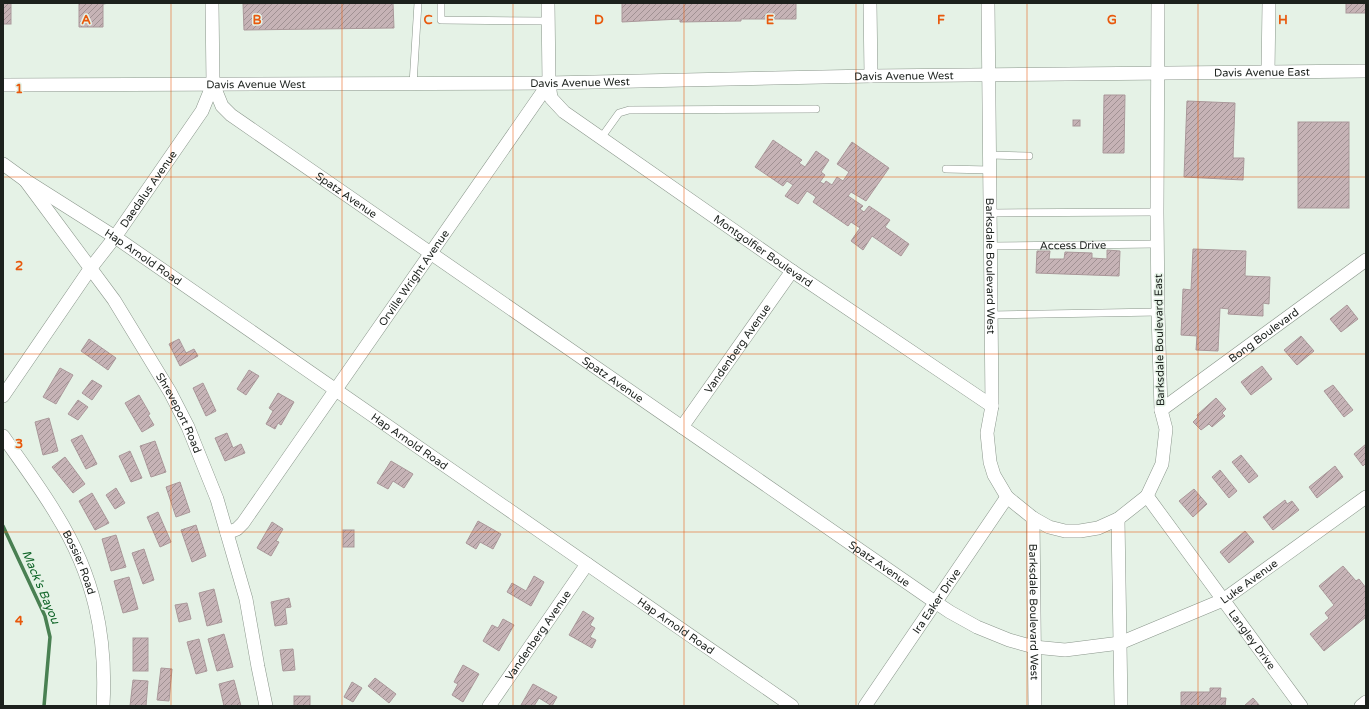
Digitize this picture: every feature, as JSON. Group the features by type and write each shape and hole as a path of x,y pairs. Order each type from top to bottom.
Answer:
{"street":[{"name":"Daedalus Avenue","path":"3,396 90,269 115,237 202,111 213,84 212,3"},
{"path":"548,3 549,83"},
{"path":"870,3 871,76"},
{"name":"Barksdale Boulevard West","path":"988,3 992,406 987,433 990,462 994,475 1008,497 1030,517 1035,706"},
{"name":"Barksdale Boulevard East","path":"1118,520 1147,496 1162,464 1166,429 1160,410 1158,312 1158,3"},
{"path":"1268,72 1269,3"},
{"name":"Davis Avenue East","path":"1158,73 1366,72"},
{"name":"Davis Avenue West","path":"3,85 549,83 871,76 1158,73"},
{"name":"Montgolfier Boulevard","path":"549,83 551,98 564,112 792,271 992,406"},
{"name":"Orville Wright Avenue","path":"228,533 237,529 243,523 549,83"},
{"name":"Spatz Avenue","path":"213,84 222,106 231,115 935,602 977,627 1009,640 1034,647"},
{"name":"Shreveport Road","path":"3,164 26,180 118,306 170,392 188,427 206,469 228,533 246,599 266,706"},
{"name":"Hap Arnold Road","path":"26,180 115,237 792,706"},
{"name":"Bong Boulevard","path":"1160,410 1364,266"},
{"name":"Vandenberg Avenue","path":"682,427 792,271"},
{"name":"Bossier Road","path":"3,436 57,514 81,562 97,610 100,625 104,668 103,706"},
{"name":"Langley Drive","path":"1147,496 1301,706"},
{"name":"Ira Eaker Drive","path":"865,706 1008,497"},
{"name":"Luke Avenue","path":"1120,643 1223,600 1366,497"},
{"path":"1030,517 1049,527 1064,531 1080,531 1098,528 1118,520 1121,706"},
{"name":"Vandenberg Avenue","path":"490,706 587,564"},
{"path":"1034,647 1064,650 1120,643"},
{"path":"1361,706 1366,702"}],"lane":[{"path":"413,84 418,3"},
{"path":"441,3 441,20 548,21"},
{"path":"601,138 620,113 629,110 816,109"},
{"path":"990,155 1029,156"},
{"path":"946,169 990,170"},
{"path":"990,213 1157,212"},
{"name":"Access Drive","path":"990,246 1157,244"},
{"path":"991,316 1158,312"}],"building":[{"path":"3,3 11,3 11,24 3,24"},
{"path":"79,3 110,3 103,4 103,27 79,27"},
{"path":"393,3 394,28 244,30 243,4"},
{"path":"622,3 796,3 796,19 741,19 741,21 680,22 680,19 622,22"},
{"path":"1346,3 1366,3 1366,13 1346,13"},
{"path":"1104,95 1125,95 1124,153 1103,153"},
{"path":"1187,101 1235,103 1233,158 1244,158 1243,180 1184,177"},
{"path":"1073,120 1080,120 1080,126 1073,126"},
{"path":"1298,122 1349,122 1349,208 1298,208"},
{"path":"773,140 802,160 799,163 805,167 816,151 829,160 821,172 825,175 820,182 824,184 826,181 832,185 837,177 843,181 849,172 837,164 852,142 889,168 866,201 851,192 848,196 863,206 860,209 864,212 869,206 890,220 885,227 909,244 901,256 872,236 863,250 851,241 860,228 851,222 848,226 813,202 816,197 807,191 798,204 785,196 793,185 787,181 783,186 755,167"},
{"path":"1193,249 1246,251 1245,276 1270,277 1269,304 1263,303 1263,316 1228,314 1229,309 1220,308 1218,351 1196,350 1197,336 1181,335 1183,289 1191,290"},
{"path":"1107,250 1120,251 1119,276 1036,273 1037,251 1050,251 1049,259 1064,259 1065,252 1092,253 1092,258 1107,259"},
{"path":"1347,305 1358,319 1341,332 1330,319"},
{"path":"1301,336 1314,351 1297,365 1284,350"},
{"path":"89,339 116,358 108,370 81,351"},
{"path":"179,339 186,353 194,349 198,356 180,366 169,344"},
{"path":"1262,366 1272,379 1251,395 1241,382"},
{"path":"60,368 73,375 56,404 43,397"},
{"path":"249,370 259,376 246,395 237,389"},
{"path":"92,380 102,386 92,400 82,393"},
{"path":"203,383 216,411 206,416 193,388"},
{"path":"1333,385 1353,410 1344,417 1324,391"},
{"path":"278,393 294,402 281,425 278,423 275,429 266,424 273,411 269,408"},
{"path":"139,395 150,414 148,415 154,425 142,432 125,403"},
{"path":"1216,398 1226,409 1222,413 1225,416 1212,427 1209,424 1201,430 1193,422 1198,417 1197,415"},
{"path":"78,400 88,407 78,420 68,414"},
{"path":"49,418 58,451 43,455 35,422"},
{"path":"227,433 233,448 241,444 245,453 225,461 215,438"},
{"path":"82,435 97,464 86,469 71,440"},
{"path":"155,441 166,472 151,477 140,446"},
{"path":"1366,444 1366,463 1363,466 1354,454"},
{"path":"130,451 142,478 131,482 119,456"},
{"path":"1241,455 1258,476 1249,483 1232,462"},
{"path":"65,457 85,484 73,493 52,467"},
{"path":"391,461 413,474 404,488 393,481 388,489 377,483"},
{"path":"1335,466 1343,477 1317,498 1309,487"},
{"path":"1220,470 1237,491 1229,498 1212,477"},
{"path":"180,482 190,512 176,517 166,487"},
{"path":"116,488 125,503 115,509 106,495"},
{"path":"1194,489 1207,504 1193,517 1179,501"},
{"path":"92,493 109,523 95,530 79,501"},
{"path":"1285,500 1287,504 1292,501 1299,510 1273,530 1263,517"},
{"path":"158,512 171,542 160,547 147,517"},
{"path":"478,521 501,534 493,549 480,542 476,549 466,543"},
{"path":"272,522 283,529 276,541 279,542 271,556 257,548"},
{"path":"196,525 206,556 192,562 181,530"},
{"path":"343,530 354,530 354,547 343,547"},
{"path":"1245,531 1254,542 1229,563 1220,552"},
{"path":"116,535 126,567 111,571 102,539"},
{"path":"144,549 154,580 143,584 132,553"},
{"path":"1343,566 1356,581 1359,579 1366,588 1366,617 1324,651 1310,634 1329,618 1325,613 1334,605 1319,586"},
{"path":"534,576 544,582 531,606 507,592 512,583 526,591"},
{"path":"129,577 138,609 123,613 114,581"},
{"path":"214,589 222,622 207,626 199,593"},
{"path":"289,598 291,607 285,608 287,624 275,626 271,602"},
{"path":"187,603 191,619 179,622 175,605"},
{"path":"583,611 594,618 590,625 595,628 590,637 596,640 592,648 569,635"},
{"path":"503,619 514,625 499,651 483,641 492,625 498,628"},
{"path":"224,634 233,667 217,671 208,639"},
{"path":"133,638 148,638 148,671 133,671"},
{"path":"199,639 207,671 196,674 187,642"},
{"path":"293,649 295,670 283,671 280,650"},
{"path":"463,665 479,674 463,702 452,695 458,684 454,682"},
{"path":"161,668 172,669 169,701 157,700"},
{"path":"375,678 396,694 389,703 368,686"},
{"path":"133,680 148,681 146,706 130,706"},
{"path":"234,680 241,706 224,706 219,684"},
{"path":"352,682 362,688 353,702 344,697"},
{"path":"533,684 557,697 552,706 539,698 534,706 521,705"},
{"path":"1210,688 1221,688 1220,698 1226,698 1225,706 1181,706 1181,692 1210,692"},
{"path":"294,696 310,696 310,706 294,706"},
{"path":"1253,698 1260,706 1244,706"}],"waterway":[{"name":"Mack's Bayou","path":"3,526 45,616 50,637 44,706"}]}
